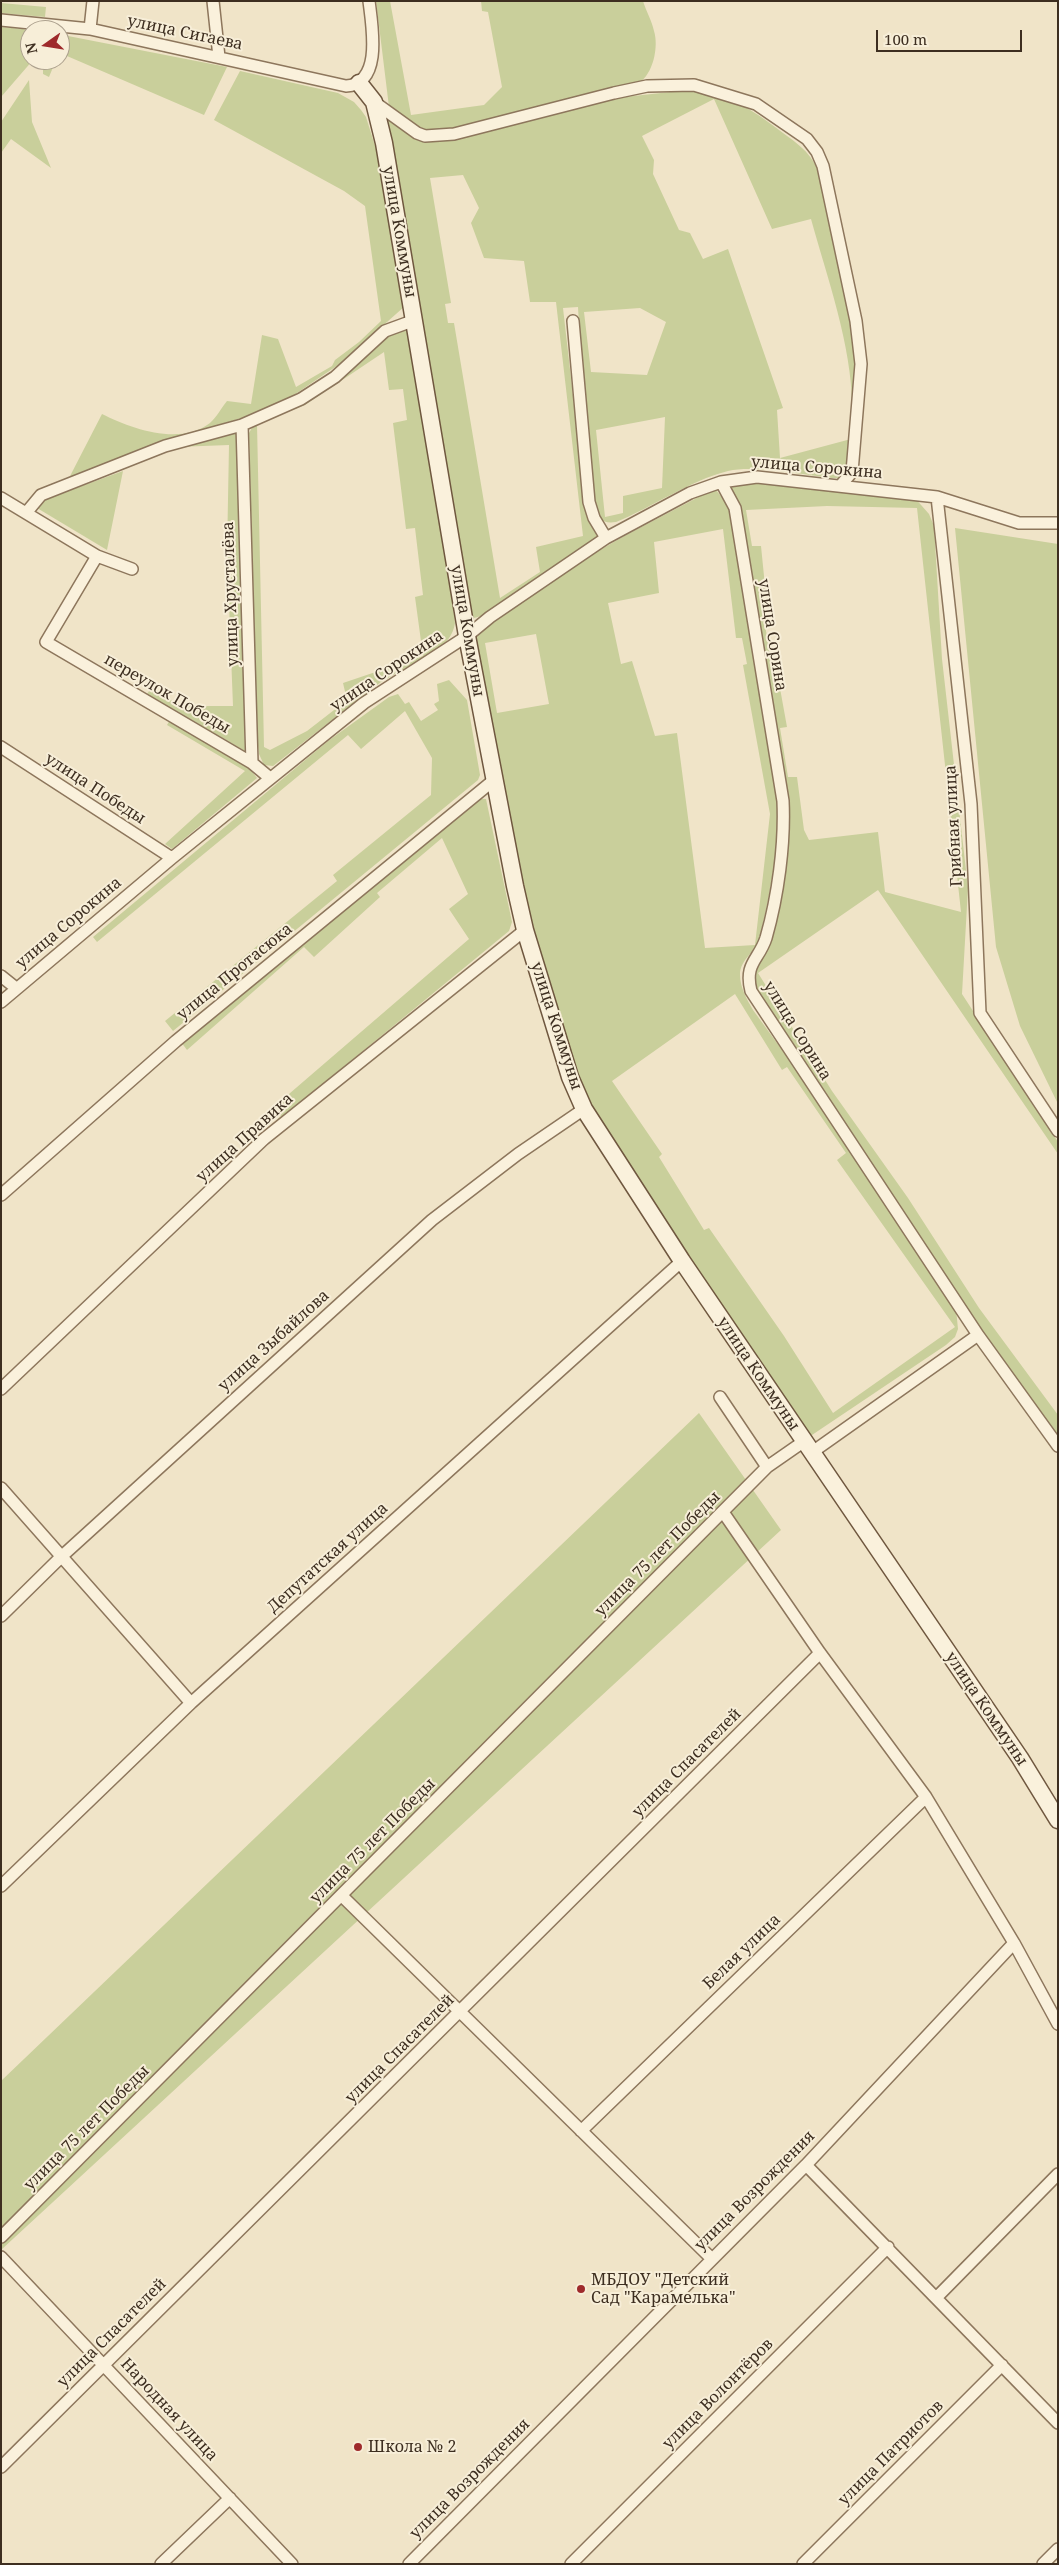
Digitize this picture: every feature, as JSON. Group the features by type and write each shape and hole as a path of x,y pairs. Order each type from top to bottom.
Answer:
{"street":[{"path":"90,29 93,1"},
{"path":"214,1 219,57"},
{"path":"369,1 372,51 370,63 359,83 374,102 417,133 436,136 454,134 647,86 694,85 756,104 807,139 817,152 828,188 856,322 861,364 852,472 841,485"},
{"name":"улица Сигаева","path":"1,20 90,29 340,85 352,86 359,83"},
{"name":"улица Коммуны","path":"374,102 384,143 467,636 494,780 525,930 570,1077 584,1109 682,1261 807,1448 1020,1758 1058,1820"},
{"path":"26,513 41,495 165,446 242,425 306,396 335,377 385,331 415,320"},
{"path":"573,321 589,502 594,518 606,538"},
{"name":"улица Хрусталёва","path":"242,425 252,762"},
{"name":"улица Сорокина","path":"1,1002 172,858 364,703 467,636 490,617 606,538 690,493 721,482 757,477 841,485 937,498 1019,523 1058,523"},
{"name":"улица Сорина","path":"721,482 735,508 783,800 782,849 765,940 749,969 751,991 978,1335 1058,1446"},
{"path":"1,498 97,556 132,569"},
{"name":"Грибная улица","path":"937,498 971,804 980,1013 1058,1131"},
{"name":"переулок Победы","path":"97,556 46,642 252,762 270,778"},
{"name":"улица Победы","path":"1,747 172,858"},
{"name":"улица Протасюка","path":"1,1195 176,1041 494,780"},
{"name":"улица Правика","path":"1,1389 264,1139 525,930"},
{"path":"1,976 16,988"},
{"name":"улица Зыбайлова","path":"1,1616 61,1557 432,1220 518,1154 584,1109"},
{"name":"Депутатская улица","path":"1,1886 191,1704 682,1261"},
{"name":"улица 75 лет Победы","path":"1,2237 767,1467 807,1448 978,1335"},
{"path":"720,1396 767,1467"},
{"path":"1,1488 191,1704"},
{"path":"723,1512 820,1653 926,1797 1014,1943 1058,2024"},
{"name":"улица Спасателей","path":"1,2467 103,2364 460,2013 820,1653"},
{"name":"Белая улица","path":"581,2131 926,1797"},
{"path":"341,1895 711,2258"},
{"name":"улица Возрождения","path":"409,2564 711,2258 806,2165 1014,1943"},
{"path":"806,2165 1058,2423"},
{"path":"937,2297 1058,2174"},
{"name":"улица Волонтёров","path":"571,2564 888,2247"},
{"name":"Народная улица","path":"1,2257 292,2564"},
{"name":"улица Патриотов","path":"803,2564 1002,2365"},
{"path":"161,2564 230,2498"},
{"path":"1043,2564 1058,2549"}],"green space":[{"path":"376,1 390,1 411,115 484,105 502,87 488,12 482,11 481,1 643,1 654,31 656,45 654,60 648,73 639,83 463,128 430,133 420,131 389,107"},
{"path":"1,3 46,7 45,17 1,13"},
{"path":"1,27 20,29 20,70 24,70 1,97"},
{"path":"70,36 227,67 204,115 70,57"},
{"path":"43,70 52,70 49,77 43,74"},
{"path":"240,71 338,93 354,102 366,117 376,149 405,306 341,363 291,397 248,416 172,439 68,480 102,414 141,430 156,433 185,433 198,430 212,421 227,401 251,404 262,335 278,339 296,387 332,366 335,360 359,342 381,321 365,206 344,191 214,120"},
{"path":"29,80 32,122 51,168 11,139 1,153 1,122"},
{"path":"689,90 717,96 740,104 760,116 797,144 813,161 824,197 848,307 855,367 855,387 852,406 851,383 843,336 811,219 772,229 714,99 642,136 654,160 653,174 679,230 690,233 703,259 728,249 783,408 777,410 780,458 851,439 846,474 840,478 832,478 752,469 728,471 686,487 616,522 604,521 600,518 594,507 584,413 578,307 563,308 585,501 598,536 485,615 474,618 471,615 387,118 420,140 433,141 469,135 615,98","holes":["463,175 479,208 471,223 484,258 524,261 530,302 556,302 583,536 536,547 540,572 500,598 454,323 448,323 445,304 451,303 430,178","640,308 666,322 647,375 591,372 584,312","665,417 662,488 623,496 623,513 605,517 596,430"]},
{"path":"403,324 409,330 446,552 455,623 451,635 439,648 381,682 273,766 264,765 259,754 257,737 249,433 253,426","holes":["384,352 389,390 403,389 407,420 393,423 406,529 415,528 423,595 415,597 423,656 343,683 347,700 307,731 270,750 264,747 257,424 305,405"]},
{"path":"235,431 238,437 245,751 147,694 152,687 180,706 233,706 227,553 229,445 176,447"},
{"path":"123,471 107,550 37,508 38,502"},
{"path":"736,480 914,497 929,514 934,526 942,659 968,888 962,994 1058,1142 1058,1154 878,890 758,973 832,1091 908,1198 979,1308 1058,1415 1058,1435 941,1273 757,994 751,975 772,938 789,812 786,779 761,636 728,488","holes":["827,506 917,508 961,912 885,892 878,832 809,840 804,830 797,777 788,777 780,728 787,727 774,655 770,655 762,607 767,606 761,546 752,546 746,510"]},
{"path":"716,490 729,506 734,524 778,799 776,851 767,905 759,939 743,964 740,980 746,998 753,1010 790,1061 956,1309 958,1329 955,1337 946,1345 809,1437 604,1131 584,1097 529,930 476,648 477,637 482,629 579,562 710,491","holes":["723,529 736,638 742,638 747,664 743,665 770,814 755,945 705,948 677,733 655,736 632,661 621,664 608,603 659,593 654,542","536,634 549,704 497,713 485,643","735,994 782,1070 787,1067 846,1153 837,1160 955,1327 833,1413 784,1336 709,1228 704,1230 659,1157 662,1154 612,1081"]},
{"path":"955,528 1058,544 1058,1104 1020,1026 996,947"},
{"path":"449,680 467,700 480,775 478,780 173,1031 165,1021 337,881 333,875 431,795 432,758 405,711 361,749 348,735 97,942 93,937 328,741 389,697 398,694 405,704 409,702 421,721 438,710 434,704 439,701 437,684"},
{"path":"171,718 249,768 257,778 172,849 165,844 245,771 167,725"},
{"path":"473,798 486,799 512,922 509,931 263,1133 281,1116 275,1106 469,939 449,909 468,894 442,838 377,893 380,897 314,957 304,947 187,1050 181,1042"},
{"path":"699,1413 781,1530 1,2250 1,2081"}],"place":[{"name":"МБДОУ \"Детский Сад \"Карамелька\"","path":"581,2289"},
{"name":"Школа № 2","path":"358,2447"}]}
